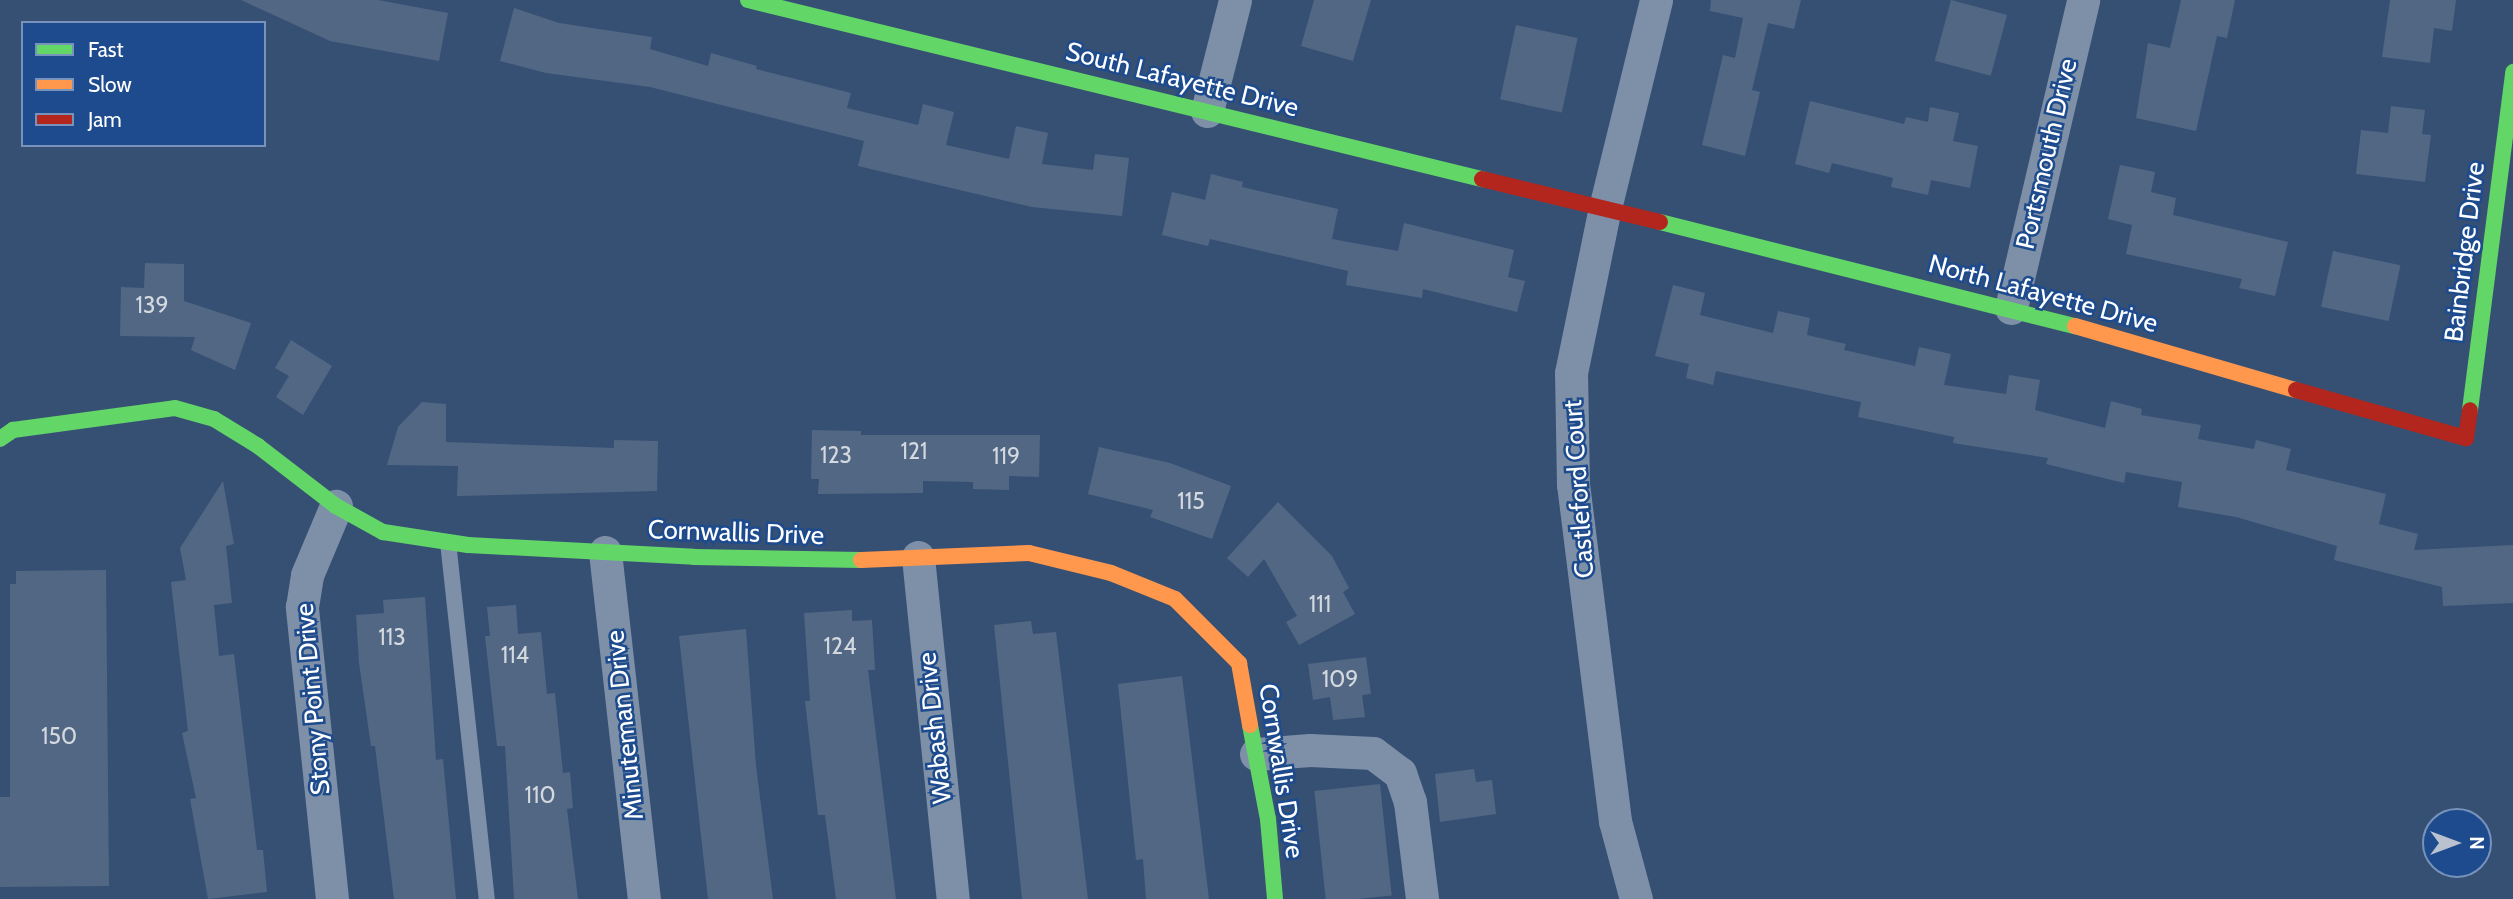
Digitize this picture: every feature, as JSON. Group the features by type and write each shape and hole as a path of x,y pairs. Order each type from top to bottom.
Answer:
{"street":[{"name":"South Lafayette Drive","path":"748,0 809,7 1207,111 1605,208"},
{"path":"1207,111 1235,0"},
{"name":"Castleford Court","path":"1636,899 1615,821 1573,485 1571,373 1605,208 1656,0"},
{"name":"Portsmouth Drive","path":"2011,308 2083,0"},
{"name":"Bainbridge Drive","path":"2466,438 2513,72"},
{"name":"North Lafayette Drive","path":"1605,208 2011,308 2466,438"},
{"name":"Cornwallis Drive","path":"0,439 13,430 175,408 225,426 336,506 383,532 448,542 823,561 1029,553 1111,573 1175,599 1239,663 1256,754 1275,899"},
{"name":"Stony Point Drive","path":"332,899 302,607 307,575 336,506"},
{"name":"Minuteman Drive","path":"606,552 645,899"},
{"name":"Wabash Drive","path":"918,557 953,899"},
{"path":"1256,754 1310,750 1373,753 1400,773 1410,802 1422,899"}],"lane":[{"path":"448,542 487,899"}],"building":[{"path":"241,0 378,0 448,13 439,61 330,41"},
{"path":"1314,0 1371,0 1353,61 1301,46"},
{"path":"1711,0 1801,0 1794,29 1768,23 1752,90 1760,92 1745,156 1702,145 1723,55 1735,58 1743,18 1710,11"},
{"path":"1951,0 2007,15 1991,76 1935,61"},
{"path":"2181,0 2235,0 2227,38 2217,36 2196,131 2136,118 2148,43 2170,48"},
{"path":"2390,0 2456,0 2452,31 2434,28 2430,63 2382,57"},
{"path":"514,8 559,23 652,37 650,49 708,66 711,53 757,66 756,69 851,93 847,108 918,125 923,104 954,112 946,145 1009,159 1016,126 1048,133 1042,164 1093,170 1095,154 1129,158 1122,216 1032,207 858,166 864,141 650,87 546,73 500,61"},
{"path":"1516,25 1578,38 1562,112 1500,99"},
{"path":"1810,101 1904,124 1906,117 1928,122 1930,107 1959,113 1953,141 1978,146 1970,188 1931,180 1928,195 1891,187 1893,178 1832,163 1829,173 1795,164"},
{"path":"2391,106 2425,110 2422,134 2431,135 2425,182 2356,174 2361,130 2388,133"},
{"path":"2120,165 2155,172 2151,192 2176,198 2173,215 2288,242 2275,296 2239,288 2242,279 2126,254 2132,225 2108,219"},
{"path":"1211,174 1243,182 1242,187 1338,209 1332,239 1398,251 1404,223 1514,250 1508,277 1525,281 1517,312 1423,289 1422,298 1346,285 1348,271 1210,239 1208,246 1162,235 1172,192 1205,200"},
{"path":"2333,251 2400,265 2389,321 2321,307"},
{"path":"145,263 184,264 184,301 251,323 235,370 191,350 195,337 120,336 121,287 144,288"},
{"path":"1673,285 1705,293 1700,315 1773,333 1778,311 1810,318 1807,335 1846,344 1844,350 1915,366 1919,347 1951,354 1944,385 2006,394 2009,375 2040,380 2035,410 2105,428 2111,401 2142,409 2141,415 2201,425 2198,439 2254,449 2256,440 2291,449 2286,470 2386,494 2379,524 2418,534 2414,550 2513,545 2513,603 2443,606 2442,587 2334,560 2337,546 2236,517 2178,507 2182,482 2126,472 2124,483 2046,464 2048,458 1953,443 1954,437 1858,417 1861,402 1716,371 1713,385 1686,378 1689,364 1655,356"},
{"path":"291,340 332,366 303,415 276,397 289,376 275,368"},
{"path":"422,402 446,404 446,442 614,448 614,440 658,441 657,491 457,496 458,466 387,465 398,427"},
{"path":"812,430 861,431 861,435 1040,435 1039,477 1009,476 1009,490 973,489 973,482 923,481 923,493 818,494 819,479 811,479"},
{"path":"1099,447 1170,463 1231,486 1212,539 1150,517 1153,510 1088,494"},
{"path":"223,481 234,544 226,546 232,603 214,605 219,656 234,654 257,850 263,850 267,892 208,899 190,799 196,798 182,733 188,731 171,582 186,580 180,548"},
{"path":"1278,502 1332,556 1349,588 1343,592 1355,614 1299,645 1286,622 1297,616 1264,559 1248,577 1227,558"},
{"path":"106,570 109,886 0,887 0,797 10,797 10,584 16,584 16,571"},
{"path":"425,597 436,760 443,759 456,899 394,899 375,746 371,746 359,663 356,615 384,613 383,600"},
{"path":"516,605 518,634 541,632 547,694 555,693 563,773 570,772 573,808 567,809 578,899 514,899 505,746 497,746 485,636 490,636 487,607"},
{"path":"852,610 852,621 872,620 875,670 868,670 896,899 836,899 825,815 818,815 805,701 810,701 804,613"},
{"path":"1031,621 1033,634 1056,632 1088,899 1022,899 994,625"},
{"path":"746,629 756,766 773,899 708,899 679,636"},
{"path":"1366,657 1371,694 1362,695 1365,717 1333,720 1330,697 1313,700 1308,664"},
{"path":"1182,676 1209,899 1146,899 1143,859 1136,860 1118,684"},
{"path":"1474,769 1476,782 1492,780 1496,814 1440,822 1435,774"},
{"path":"1380,784 1392,895 1326,899 1314,791"}],"traffic: fast":[{"path":"748,0 1482,179"},
{"path":"2470,410 2513,72"},
{"path":"1660,222 2075,326"},
{"path":"0,439 13,430 175,408 214,419 258,446 336,506 383,532 468,545 694,557 861,560"},
{"path":"1250,725 1268,819 1275,899"}],"traffic: slow":[{"path":"2075,326 2296,390"},
{"path":"861,560 1029,553 1111,573 1175,599 1239,663 1250,725"}],"traffic: jam":[{"path":"1482,179 1660,222"},
{"path":"2296,390 2466,438 2470,410"}]}
